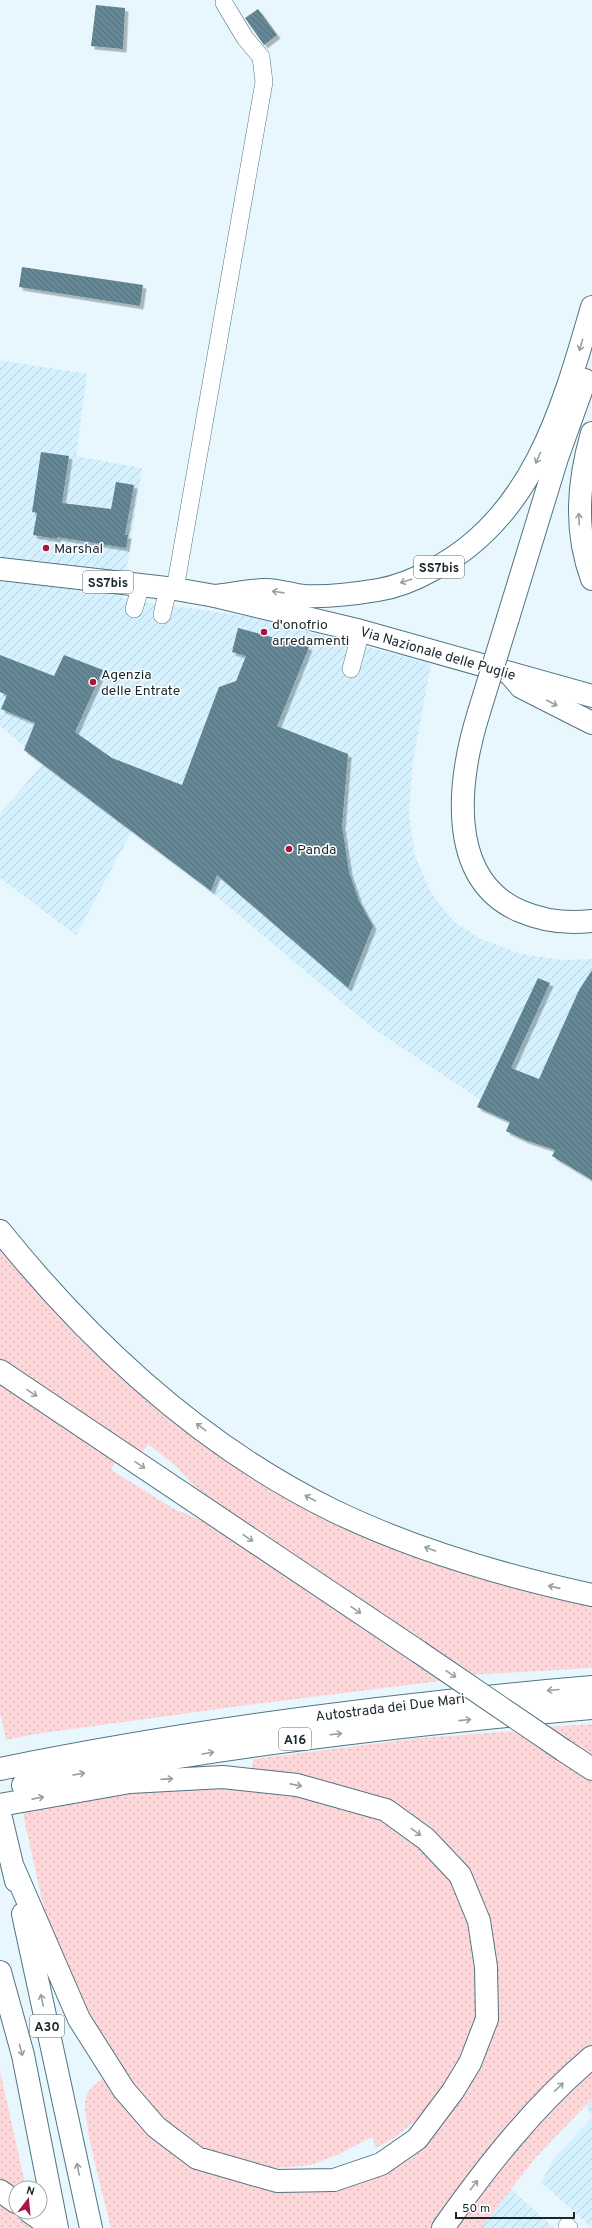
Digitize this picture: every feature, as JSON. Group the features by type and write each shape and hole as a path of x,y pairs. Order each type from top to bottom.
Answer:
{"main road":[{"name":"SS7bis","path":"557,458 570,384 592,307"},
{"name":"SS7bis","path":"592,359 557,458 479,712 467,760 463,803 465,834 476,871 493,894 511,907 534,917 559,922 592,921"},
{"name":"SS7bis","path":"215,596 264,590 304,596 344,595 380,590 421,577 453,559 485,534 511,505 530,475 570,384"},
{"path":"592,433 583,469 579,503 580,530 584,557 592,579"},
{"name":"Via Nazionale delle Puglie","path":"0,569 141,585 215,596 361,631 592,696"},
{"path":"509,673 521,687 592,723"},
{"path":"0,1231 48,1289 153,1391 239,1455 295,1490 342,1514 437,1552 494,1571 592,1595"},
{"path":"0,1371 592,1769"},
{"name":"Autostrada dei Due Mari","path":"0,1769 176,1736 297,1718 405,1704 592,1687"},
{"name":"Autostrada dei Due Mari","path":"0,1790 70,1776 301,1738 461,1720 592,1708"},
{"path":"0,1754 43,1745 297,1718"},
{"path":"0,1805 130,1782 223,1777 297,1785 386,1810 426,1839 460,1875 479,1921 486,1967 487,2019 470,2062 453,2091 417,2138 381,2164 334,2180 277,2181 197,2158 156,2127 124,2090 79,2019 13,1867"},
{"name":"A30","path":"0,1814 13,1867 90,2228"},
{"name":"A30","path":"0,1972 23,2055 57,2228"},
{"path":"443,2228 506,2144 542,2103 592,2057"},
{"path":"42,2220 53,2228"}],"lane":[{"path":"162,615 171,589 264,82 261,57 245,38 224,3"},
{"path":"134,609 141,585"},
{"path":"351,669 361,631"}],"path":[{"path":"100,676 118,684"}],"shaded area":[{"path":"0,360 87,374 76,456 142,468 122,599 253,617 431,664 412,767 409,815 415,856 431,893 453,921 481,939 522,954 562,960 592,959 592,1169 537,1137 375,1030 134,827 76,935 0,878 0,813 44,763 0,726"},
{"path":"0,1247 42,1297 115,1368 262,1480 592,1603 592,1668 468,1675 203,1496 176,1466 148,1444 141,1455 0,1359"},
{"path":"0,1385 117,1459 111,1470 176,1510 213,1525 440,1681 240,1706 36,1734 6,1740 0,1713"},
{"path":"592,1724 592,1758 546,1727"},
{"path":"513,1731 592,1782 592,2045 577,2058 432,2228 111,2228 94,2161 85,2107 86,2097 89,2091 104,2077 242,2179 382,2165 480,2052 479,1901 361,1792 313,1778 252,1768 253,1759 421,1738"},
{"path":"208,1779 354,1804 415,1838 454,1884 475,1939 476,2014 471,2031 465,2051 433,2103 414,2122 394,2138 376,2148 372,2137 337,2155 311,2165 278,2168 256,2165 218,2155 185,2137 151,2109 98,2040 48,1927 21,1805"},
{"path":"592,2067 592,2099 536,2157 481,2228 450,2228 497,2165"},
{"path":"0,2071 24,2180 8,2180 8,2185 0,2180"},
{"path":"592,2099 592,2118 586,2106"},
{"path":"592,2118 592,2228 541,2182 555,2157"},
{"path":"511,2189 554,2228 481,2228"},
{"path":"0,2200 8,2205 8,2220 31,2220 34,2228 0,2228"}],"building":[{"path":"96,5 125,8 123,49 91,46"},
{"path":"258,9 277,35 264,45 245,18"},
{"path":"22,267 143,285 140,306 19,287"},
{"path":"41,452 69,456 62,503 111,509 116,482 134,485 125,535 128,535 126,548 57,537 57,539 33,535 37,513 32,512"},
{"path":"238,628 309,647 277,726 348,754 342,826 349,872 359,901 373,926 348,988 217,875 211,891 24,750 35,723 1,709 7,695 0,692 0,655 54,676 64,655 103,670 75,732 112,758 182,785 219,687 236,681 246,656 232,652"},
{"path":"592,970 592,1180 552,1156 555,1150 525,1140 506,1131 510,1122 477,1107 538,978 550,983 511,1068 539,1079 579,990"}],"place":[{"name":"Marshal","path":"46,548"},
{"name":"d'onofrio arredamenti","path":"264,632"},
{"name":"Agenzia delle Entrate","path":"93,682"},
{"name":"Panda","path":"289,849"}]}
